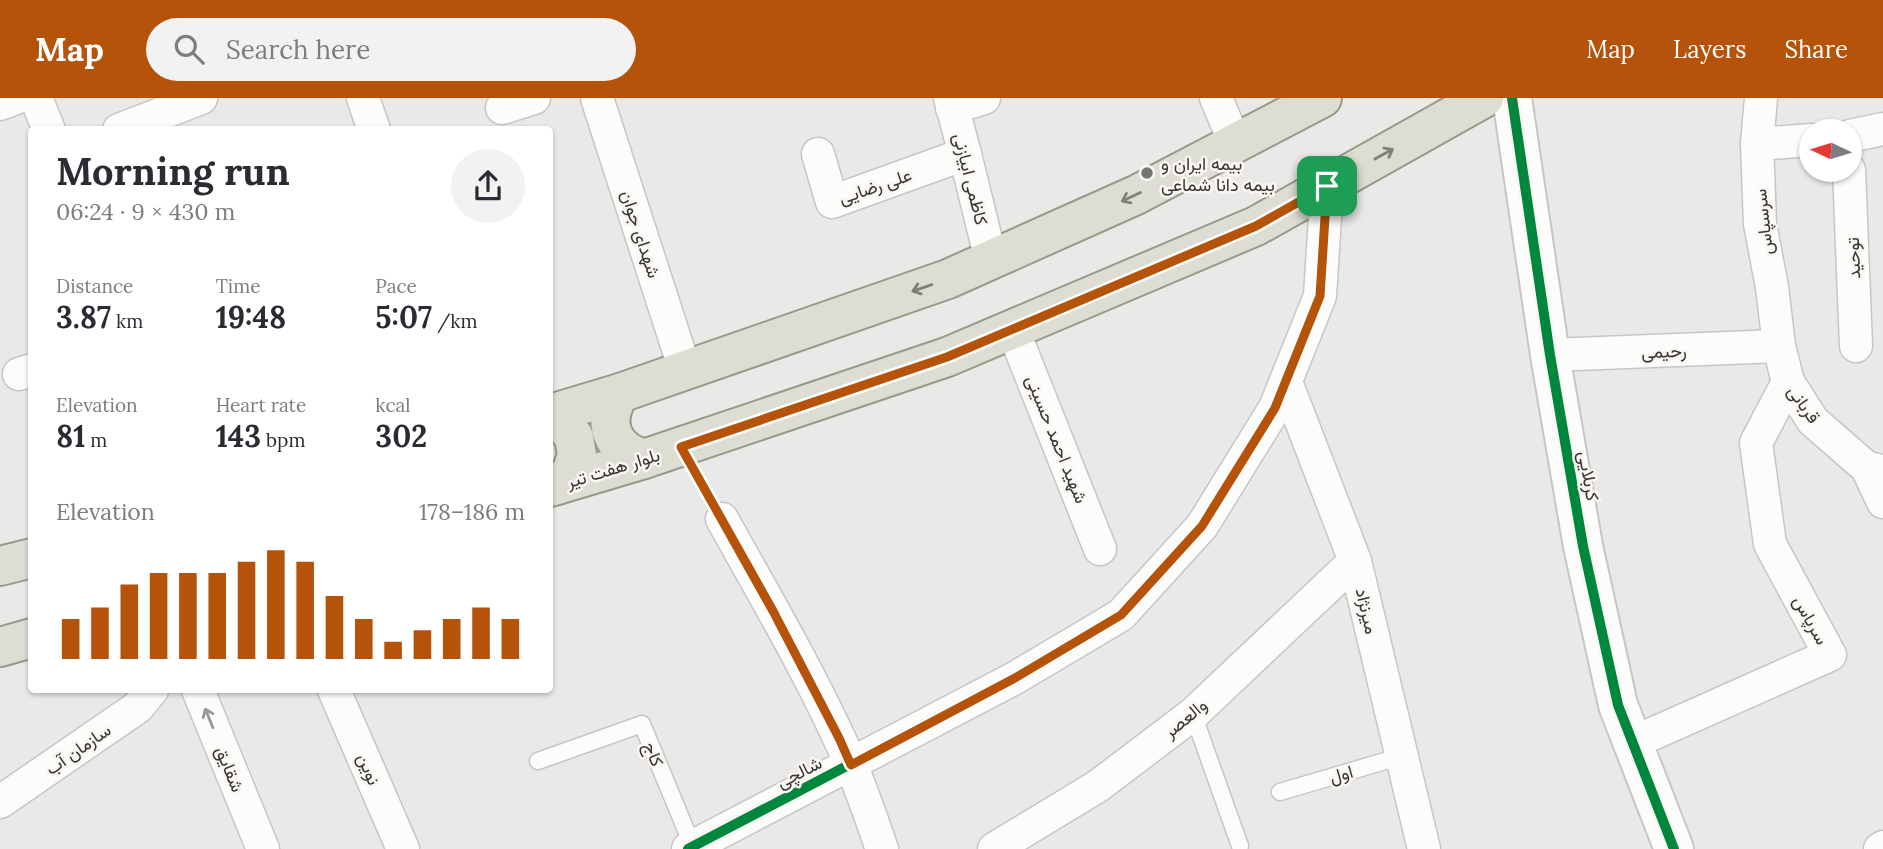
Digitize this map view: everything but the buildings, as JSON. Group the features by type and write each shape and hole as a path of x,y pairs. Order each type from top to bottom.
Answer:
{"main road":[{"path":"553,414 948,279 1136,195 1322,98"},
{"name":"بلوار هفت تیر","path":"553,486 681,447 947,357 1013,330 1256,226 1484,98"},
{"path":"620,393 610,416 614,440 632,456 644,459"},
{"path":"553,417 562,422 574,437 577,455 571,472 553,486"},
{"path":"0,566 28,559"},
{"path":"0,647 28,639"}],"street":[{"path":"0,104 16,98"},
{"path":"36,98 47,126"},
{"path":"129,126 201,98"},
{"path":"363,98 373,126"},
{"path":"503,112 534,98"},
{"name":"شهدای جوان","path":"597,98 685,370"},
{"path":"951,103 984,98"},
{"path":"1216,98 1235,143"},
{"name":"کربلایی","path":"1512,98 1549,355 1583,546 1618,705 1674,849"},
{"name":"سرسپاس","path":"1760,98 1757,144 1760,225 1772,286 1779,346"},
{"name":"کاظمی ابیازنی","path":"951,103 991,260"},
{"path":"1862,133 1883,129"},
{"path":"1757,144 1799,141"},
{"name":"علی رضایی","path":"818,154 832,202 965,154"},
{"name":"توحید","path":"1849,182 1856,346"},
{"name":"شالچی","path":"690,848 1015,678 1121,615 1202,526 1275,408 1320,296 1327,186"},
{"name":"شهید احمد حسینی","path":"1013,330 1100,550"},
{"name":"رحیمی","path":"1549,355 1779,346"},
{"name":"قربانی","path":"1779,346 1788,382 1813,421 1875,470"},
{"name":"میرنژاد","path":"1286,382 1355,561 1424,849"},
{"name":"سرپاس","path":"1632,743 1830,656 1770,544 1756,443 1788,382"},
{"path":"1875,470 1883,502"},
{"path":"722,519 839,738 882,849"},
{"name":"والعصر","path":"994,849 1098,786 1193,714 1355,561"},
{"name":"سازمان آب","path":"0,803 138,707 150,693"},
{"name":"شقایق","path":"199,693 262,849"},
{"name":"نوین","path":"335,693 403,849"}],"lane":[{"path":"1193,714 1240,846"},
{"name":"کاج","path":"538,761 642,724 690,848"},
{"name":"اول","path":"1280,792 1402,757"}],"path":[{"path":"681,447 722,519"}],"cycle path":[{"path":"1512,98 1550,355 1583,546 1618,705 1674,849"},
{"path":"688,849 1015,678 1121,615 1202,526 1275,408 1320,296 1327,186"}],"place":[{"name":"بیمه ایران و بیمه دانا شماعی","path":"1147,173"}],"route":[{"path":"1327,186 1320,296 1275,408 1202,526 1121,615 1015,678 851,765 773,611 681,447 947,357 1256,226 1327,186"}]}
